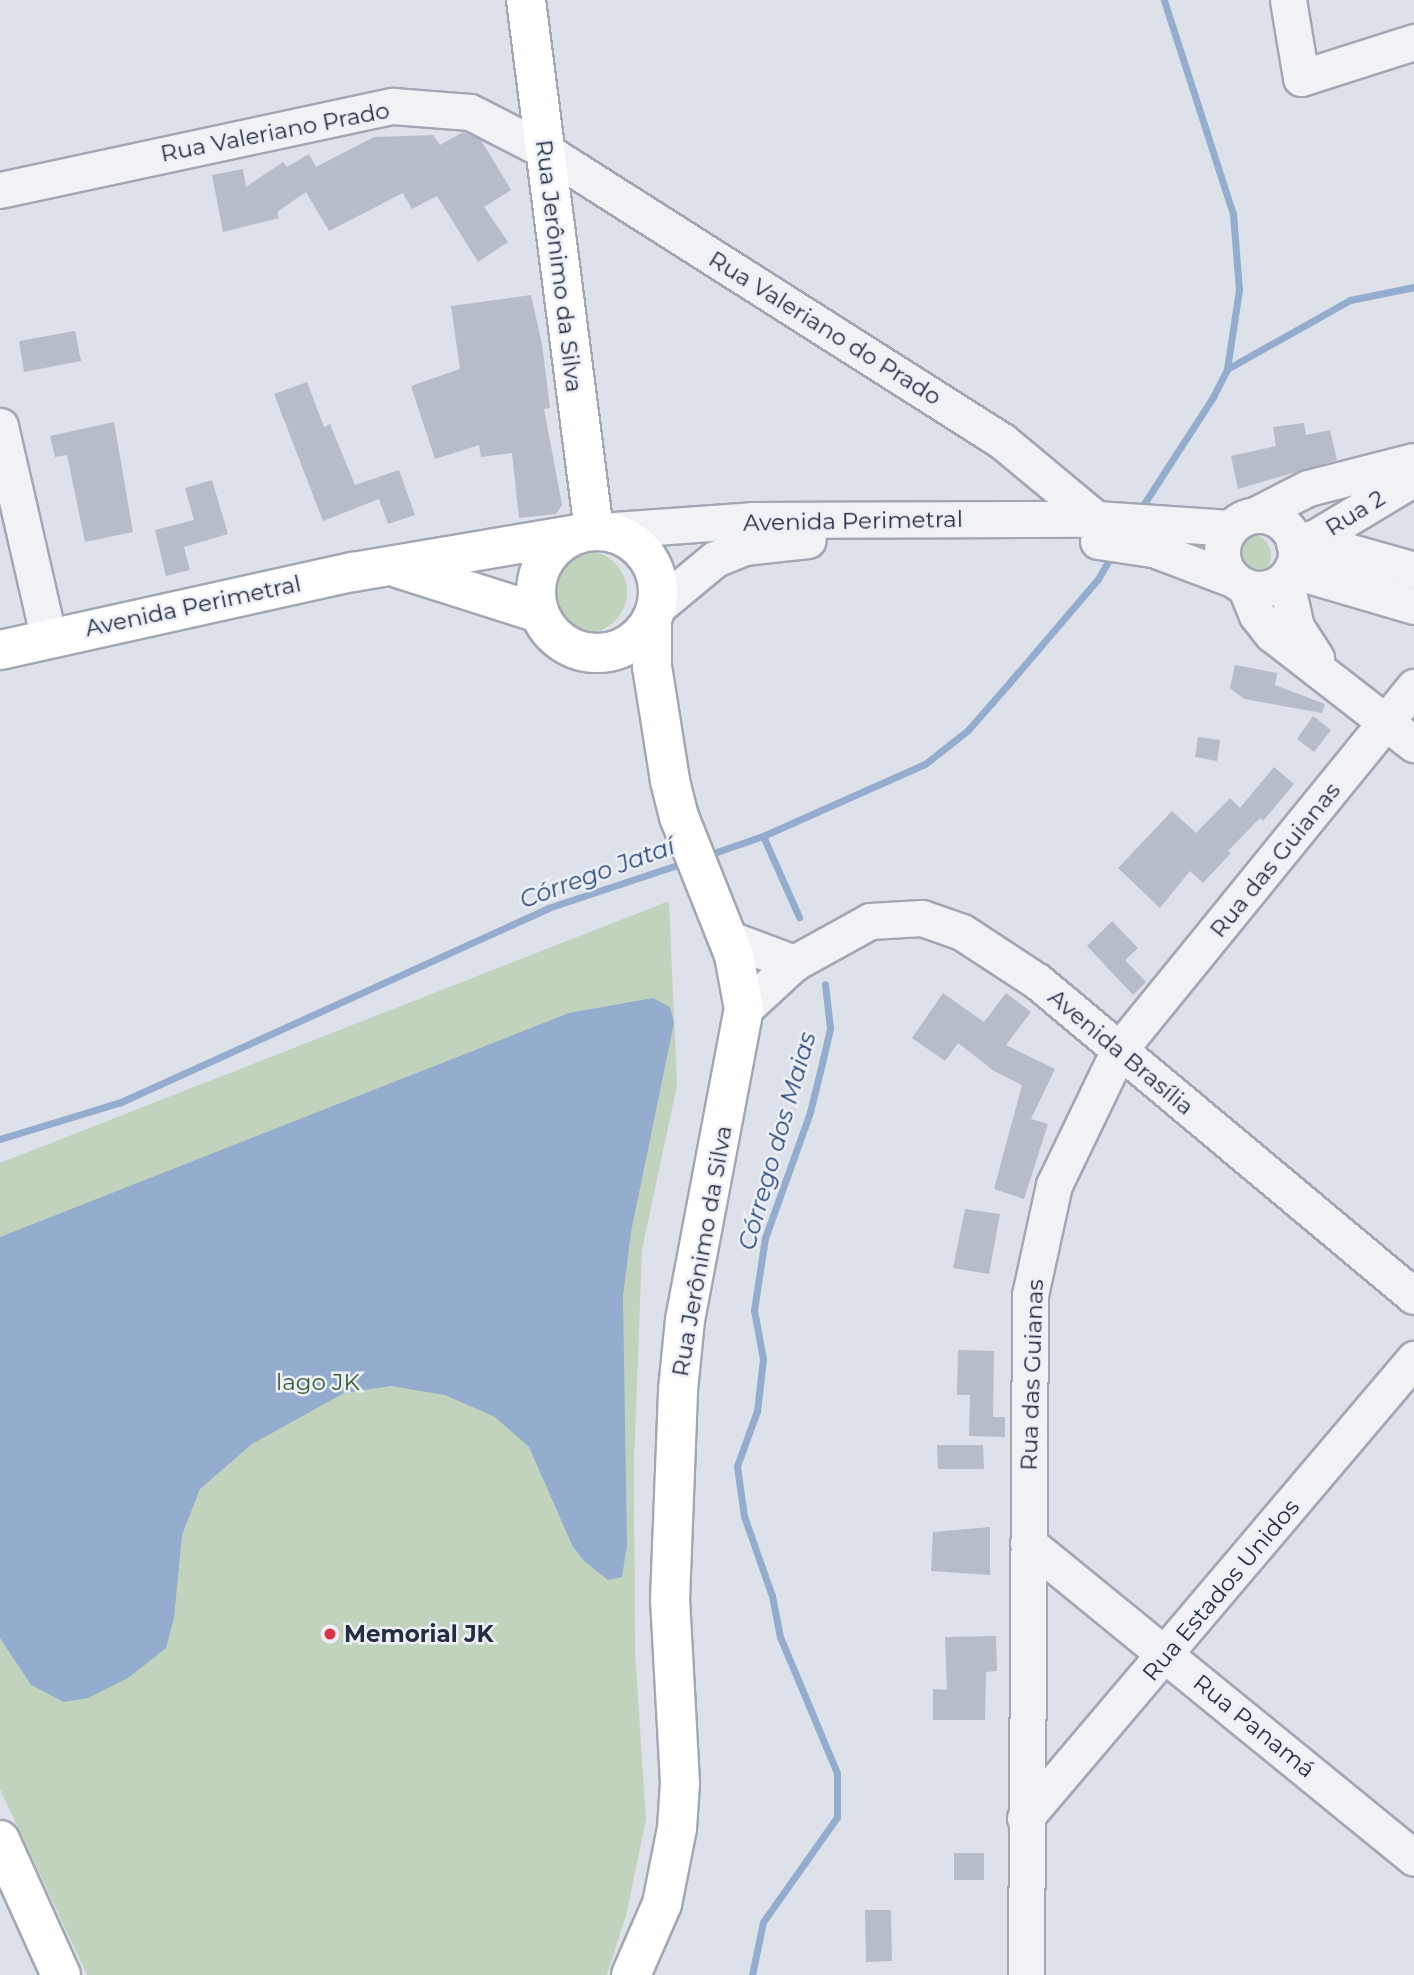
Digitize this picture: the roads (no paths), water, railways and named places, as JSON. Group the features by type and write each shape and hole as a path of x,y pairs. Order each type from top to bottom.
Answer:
{"main road":[{"name":"Rua Jerônimo da Silva","path":"526,0 590,532"},
{"name":"Avenida Perimetral","path":"0,650 48,636 387,566 590,532"},
{"path":"590,532 619,536 649,559 656,577 654,613 628,645 594,654 561,641 539,613 538,575 560,543 590,532"},
{"name":"Avenida Perimetral","path":"387,566 539,613"},
{"name":"Rua Jerônimo da Silva","path":"631,1975 662,1904 677,1828 680,1783 670,1600 678,1390 685,1320 744,1009 727,937 679,817 659,724 654,613"},
{"path":"0,1840 61,1975"}],"street":[{"path":"1288,0 1301,78 1414,42"},
{"name":"Rua Valeriano Prado","path":"0,190 393,106 470,112 544,150"},
{"name":"Rua Valeriano do Prado","path":"544,150 1002,442 1093,526"},
{"path":"0,426 48,636"},
{"path":"1181,542 1243,522 1308,488 1414,461"},
{"name":"Rua 2","path":"1291,559 1315,537 1407,487"},
{"path":"1326,672 1296,627 1291,559 1276,519 1243,522 1224,538 1223,561 1240,583 1257,615 1272,634 1326,672 1414,744"},
{"name":"Avenida Perimetral","path":"590,532 752,520 948,531"},
{"name":"Avenida Perimetral","path":"654,613 715,559 744,547 786,541 1093,526 1124,544 1181,542"},
{"path":"1181,542 1240,583 1266,588 1291,559 1337,548 1414,570"},
{"path":"1291,559 1414,606"},
{"name":"Rua das Guianas","path":"1026,1975 1030,1295 1054,1185 1119,1050 1414,687"},
{"name":"Avenida Brasília","path":"744,1009 794,963 870,921 922,918 962,932 1037,981 1414,1296"},
{"path":"727,937 794,963"},
{"name":"Rua Estados Unidos","path":"1026,1818 1168,1655 1414,1359"},
{"name":"Rua Panamá","path":"1028,1543 1414,1858"}],"water":[{"path":"653,998 670,1007 674,1023 631,1232 623,1296 627,1545 622,1577 608,1580 584,1561 572,1545 529,1447 495,1417 445,1395 391,1386 344,1393 252,1444 200,1489 182,1535 174,1618 166,1648 128,1678 88,1698 64,1702 31,1685 0,1638 0,1237 569,1013"}],"waterway":[{"path":"1140,510 1213,397 1227,369 1239,290 1233,214 1164,0"},
{"name":"Córrego Jataí","path":"1227,369 1350,300 1414,287"},
{"name":"Córrego Jataí","path":"708,855 763,836 925,764 968,730 1098,579 1113,553"},
{"name":"Córrego dos Maias","path":"763,836 799,917"},
{"name":"Córrego Jataí","path":"0,1139 121,1102 548,908 686,862"},
{"name":"Córrego dos Maias","path":"752,1975 763,1922 837,1817 837,1773 780,1637 772,1596 744,1516 737,1466 757,1411 763,1359 754,1310 765,1238 810,1112 823,1059 830,1028 825,984"}],"place":[{"name":"Memorial JK","path":"330,1634"}],"park label":[{"name":"lago JK","path":"318,1382"}]}
